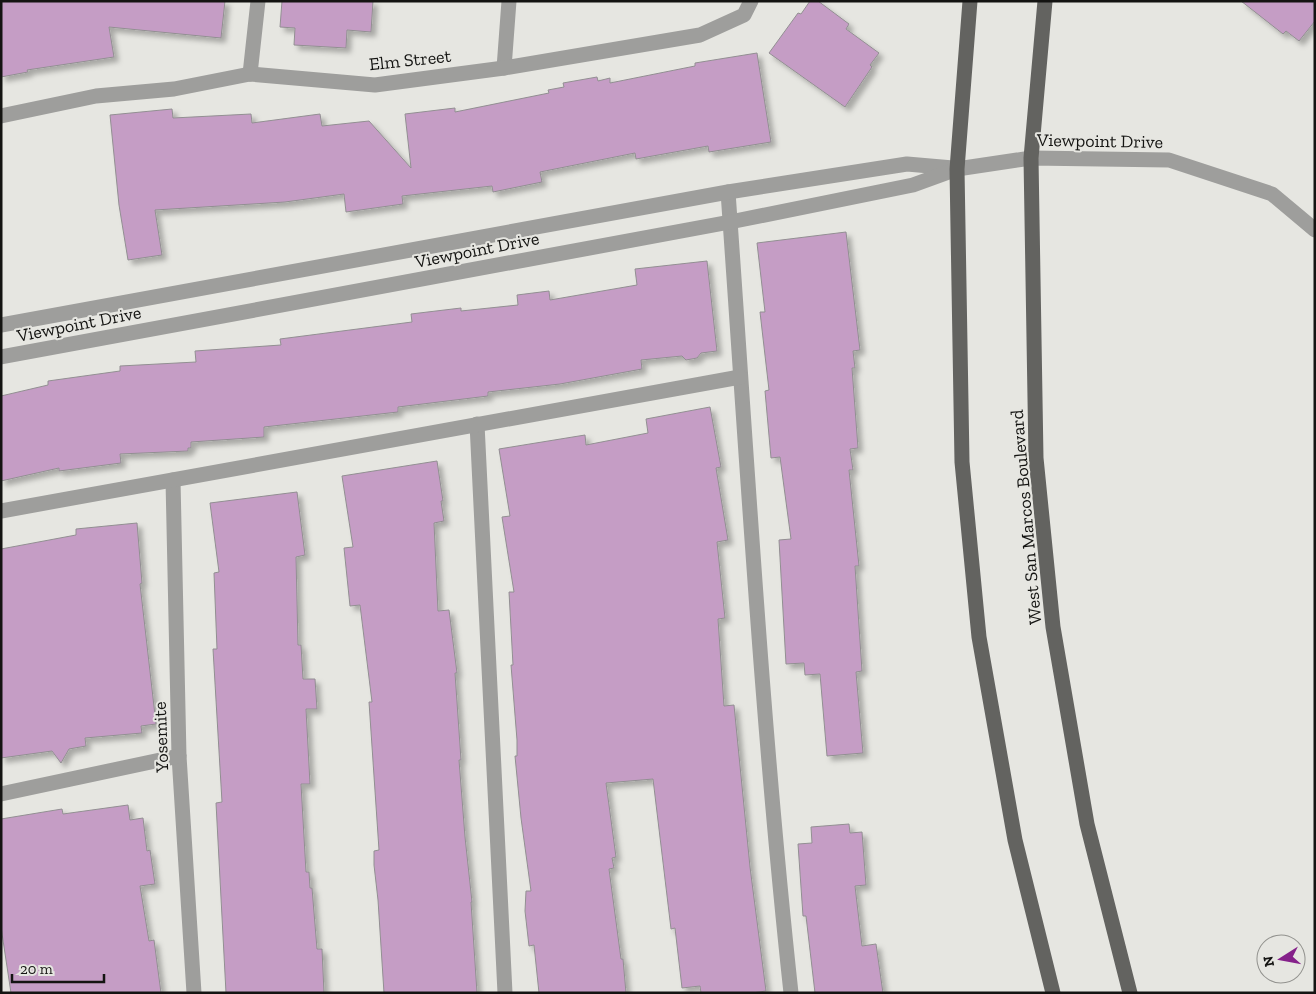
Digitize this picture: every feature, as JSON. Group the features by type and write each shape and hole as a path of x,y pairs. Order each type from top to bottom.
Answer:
{"main road":[{"path":"970,1 957,169 962,462 979,637 1015,840 1053,993"},
{"name":"West San Marcos Boulevard","path":"1044,1 1031,158 1036,458 1053,627 1087,824 1130,993"}],"street":[{"path":"250,74 258,1"},
{"path":"504,68 509,1"},
{"name":"Elm Street","path":"1,116 96,96 174,89 250,74 375,85 504,68 700,35 744,15 751,1"},
{"name":"Viewpoint Drive","path":"1,357 730,222 913,185 957,169 1031,158 1169,160 1272,194 1315,230"},
{"name":"Viewpoint Drive","path":"1,325 728,192 907,164 957,169"},
{"path":"728,192 740,377 780,892 791,993"},
{"path":"1,511 740,377"},
{"path":"477,424 505,993"},
{"name":"Yosemite","path":"173,480 179,756 194,993"},
{"path":"1,794 179,756"}],"building":[{"path":"1,1 225,1 221,38 109,27 114,57 27,70 28,72 1,77"},
{"path":"282,1 373,1 371,32 347,30 346,48 294,45 295,28 280,27"},
{"path":"810,1 818,1 849,24 846,29 879,53 870,65 872,67 845,107 769,53 798,13 801,14"},
{"path":"1241,1 1315,1 1315,21 1299,41 1286,31 1283,34"},
{"path":"757,53 771,142 709,152 708,146 636,159 635,153 540,172 542,182 493,192 492,186 402,196 403,204 346,212 344,194 285,202 155,210 162,255 128,260 119,205 110,115 172,109 173,118 251,114 252,123 320,114 322,126 369,121 411,168 405,114 455,108 455,112 549,93 548,90 564,87 563,83 597,77 598,81 610,78 610,83 695,66 695,63"},
{"path":"846,232 860,350 853,351 855,368 852,368 858,448 850,449 853,470 849,470 859,566 855,566 862,671 856,672 863,753 827,756 820,674 805,675 804,663 786,664 779,540 791,539 780,457 771,458 765,391 769,390 760,312 765,312 757,243"},
{"path":"707,261 717,351 701,353 697,358 686,360 682,356 641,360 642,369 560,384 488,392 488,396 398,407 398,412 264,427 264,437 191,442 191,448 188,448 188,451 120,454 121,463 59,471 59,468 1,481 1,396 48,385 48,381 120,371 120,366 196,362 195,351 281,345 280,339 412,322 411,314 461,308 461,311 518,305 517,295 549,291 550,300 637,285 635,269"},
{"path":"710,407 721,467 716,468 728,540 717,542 725,618 718,619 724,706 734,705 750,867 766,991 752,993 701,993 700,986 682,988 675,928 671,929 653,779 606,783 616,857 612,858 614,868 609,869 621,959 623,959 626,993 539,993 534,945 529,946 525,911 526,891 531,891 515,756 517,756 517,740 511,665 513,665 509,592 514,592 502,517 510,516 499,449 585,435 586,445 648,433 646,419"},
{"path":"437,461 444,521 434,523 438,611 449,610 457,673 455,673 461,760 459,760 472,902 477,993 384,993 374,865 374,851 379,850 369,702 372,702 360,605 350,606 344,548 353,547 342,476"},
{"path":"297,492 305,555 296,557 298,645 301,645 303,679 315,679 317,709 306,709 310,784 301,784 306,872 309,872 310,888 312,888 317,949 322,949 324,993 226,993 216,803 222,802 213,649 217,649 214,573 219,572 210,503"},
{"path":"137,523 142,583 140,584 156,724 141,726 142,733 85,738 86,746 69,749 61,763 52,751 1,758 1,549 76,535 76,529"},
{"path":"128,805 130,820 143,818 147,851 150,850 155,884 140,886 149,941 154,940 161,993 11,993 1,927 1,819 62,809 63,814"},
{"path":"849,824 850,833 862,832 866,885 855,886 862,946 876,944 883,993 815,993 806,916 803,916 798,844 812,843 811,827"}]}
